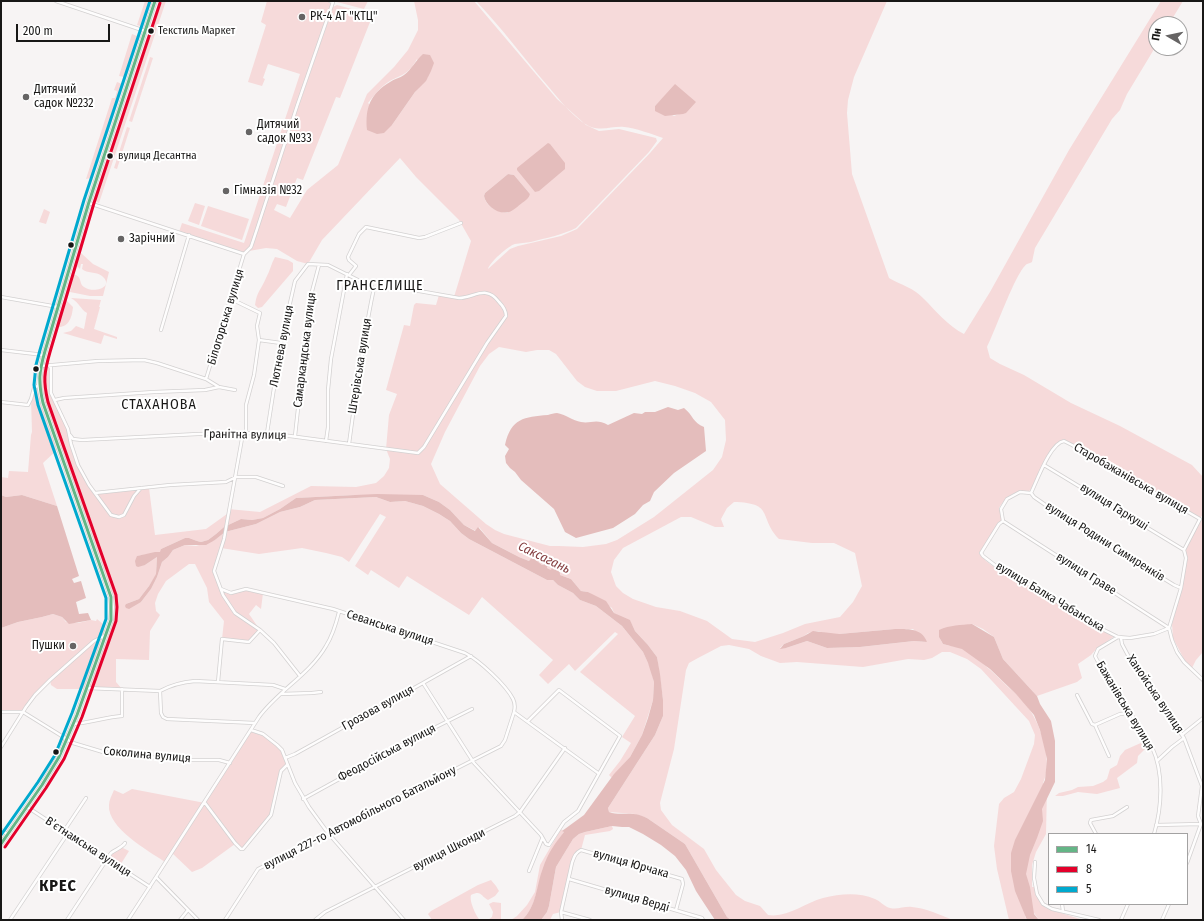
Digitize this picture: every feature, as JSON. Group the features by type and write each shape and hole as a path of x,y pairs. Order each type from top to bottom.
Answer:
{"main road":[{"path":"1,844 50,773 67,739 106,635 112,613 110,597 46,414 39,385 41,366 88,202 155,1"}],"street":[{"path":"56,1 145,32"},
{"name":"Білогорська вулиця","path":"206,379 244,254 251,247 333,2 330,1"},
{"path":"88,202 244,254"},
{"path":"326,441 328,427 328,390 333,344 348,275 356,268 348,257 359,234 366,227 412,238 425,238 461,223"},
{"path":"161,330 189,235"},
{"name":"Лютнева вулиця","path":"267,433 281,343 296,278 308,264 318,265"},
{"path":"318,265 328,266 374,288"},
{"name":"Самаркандська вулиця","path":"295,436 310,299 318,265"},
{"name":"Гранітна вулиця","path":"70,435 73,439 82,440 198,434 267,433 415,453 421,451 487,343 506,316 506,312 495,296 485,293 459,298 402,288 374,288"},
{"name":"Штерівська вулиця","path":"349,444 367,318 374,288"},
{"path":"1,296 58,307"},
{"path":"231,299 260,312 257,326 259,340 254,375 246,406 245,433 224,539 214,571 223,595 235,613 260,630 279,649 300,676"},
{"path":"259,340 281,343"},
{"path":"1,350 44,355"},
{"name":"Білогорська вулиця","path":"41,366 98,361 144,360 206,379 219,387"},
{"path":"49,365 51,368 51,394 70,435 71,444 78,465 83,476 111,515 119,517 124,514 134,496 141,488"},
{"path":"1,402 28,405 30,403 34,388 39,385"},
{"path":"55,400 131,393 205,390 219,387 235,390"},
{"name":"Старобажанівська вулиця","path":"1044,466 1057,443 1062,441 1066,442 1086,452 1200,519 1184,550"},
{"path":"1003,521 1000,509 1007,499 1020,492 1031,493 1044,466"},
{"name":"вулиця Гаркуші","path":"1044,466 1184,550"},
{"path":"95,493 226,482 236,477 256,477 284,486"},
{"name":"вулиця Родини Симиренків","path":"1031,493 1034,497 1060,515 1180,588"},
{"name":"вулиця Балка Чабанська","path":"1003,521 995,530 981,553 983,556 1000,569 1022,580 1098,627 1119,638"},
{"name":"вулиця Граве","path":"1003,521 1169,628"},
{"path":"1184,550 1186,558 1180,588 1169,628 1177,652 1184,662 1203,680"},
{"name":"Севанська вулиця","path":"221,589 231,593 246,589 329,608 471,656 486,668 507,691 514,701 514,712"},
{"path":"128,920 265,709 311,665 326,646 333,632 339,612"},
{"path":"1119,638 1130,638 1154,634 1169,628"},
{"path":"218,682 222,639 249,642 260,630"},
{"path":"1,747 22,712 33,698 50,680 94,641 106,635"},
{"name":"Бажанівська вулиця","path":"1119,638 1098,649 1095,656 1115,685 1152,746 1157,761 1160,786 1154,833"},
{"name":"Ханойська вулиця","path":"1119,638 1131,661 1183,734 1202,786 1198,816 1201,824 1188,860"},
{"name":"Грозова вулиця","path":"285,758 295,754 471,656"},
{"path":"87,688 160,691 168,687 195,680 273,685 286,689"},
{"path":"423,683 473,761 520,812 546,844 550,844 564,822 578,811 620,735 559,690 528,721"},
{"path":"73,724 90,722 102,718 122,716 122,689"},
{"path":"160,691 161,713 163,717 167,719 255,723"},
{"path":"280,694 321,692"},
{"path":"1077,695 1092,724 1095,726 1109,756"},
{"name":"Феодосійська вулиця","path":"304,799 414,738 472,709"},
{"path":"1,712 22,712"},
{"name":"Соколина вулиця","path":"22,712 78,745 103,752 118,755 176,760 219,760 230,763"},
{"path":"514,712 598,773"},
{"name":"вулиця 227-го Автомобільного Батальйону","path":"225,920 258,869 473,761 503,744 514,712"},
{"path":"1095,726 1120,714 1130,712"},
{"path":"1183,734 1203,718"},
{"path":"251,730 263,734 282,750 287,765 304,799 328,833 404,920"},
{"path":"1157,761 1184,738"},
{"name":"вулиця Шконди","path":"315,920 325,912 511,819 520,812 565,748"},
{"path":"205,803 235,844 243,849 271,815 281,771 287,765"},
{"path":"64,831 86,798"},
{"name":"Вʼєтнамська вулиця","path":"27,806 150,887"},
{"path":"1095,833 1090,823 1091,820 1114,816 1127,807"},
{"path":"1156,825 1201,824"},
{"path":"1,830 8,834"},
{"path":"10,920 68,834"},
{"path":"529,871 542,838"},
{"path":"67,920 111,853 125,843"},
{"name":"вулиця Юрчака","path":"569,879 575,855 582,850 682,879 683,884 676,910"},
{"path":"1035,862 1034,878 1039,898 1048,907 1099,920"},
{"path":"156,877 198,920"},
{"path":"562,920 561,912 569,879"},
{"name":"вулиця Верді","path":"569,879 676,910 702,918 703,920"},
{"path":"1062,905 1063,911"},
{"path":"1121,920 1128,905"},
{"path":"1162,920 1169,905"},
{"path":"180,920 188,910"},
{"path":"561,912 590,920"}],"shaded area":[{"path":"145,1 149,1 140,26 137,25"},
{"path":"162,1 166,1 99,203 95,201"},
{"path":"267,1 333,2 292,125 333,7 337,5 363,12 362,16 370,22 340,98 336,97 303,180 297,178 286,207 277,204 274,210 290,218 307,190 338,165 367,94 394,67 408,50 418,30 418,20 414,1 474,1 557,99 566,107 476,1 887,1 854,77 848,100 847,113 852,174 889,278 916,292 947,323 964,334 990,292 1069,150 1148,22 1148,56 1150,56 1127,94 1120,110 1112,119 1035,248 1032,262 1027,264 1022,269 987,347 990,358 1000,364 1024,375 1071,403 1120,426 1192,465 1203,477 1203,514 1200,519 1086,452 1062,441 1052,448 1031,489 1029,491 1020,491 1012,494 999,508 1002,518 1001,521 979,553 994,567 1025,583 1080,617 1115,636 1097,648 1091,655 1078,664 1082,678 1077,682 1037,696 1003,659 994,637 983,629 972,624 940,630 939,634 943,644 961,648 988,668 1022,699 1035,719 1044,741 1046,752 1046,774 1043,783 1047,789 1046,834 1036,852 1032,865 1032,887 1035,887 1040,902 1046,908 1083,920 1039,920 1034,913 1025,916 1027,920 1009,920 997,869 994,846 999,804 1004,798 1014,792 1021,779 1034,744 1035,735 1029,721 981,669 967,659 950,652 942,652 932,658 924,660 908,659 863,667 797,662 780,663 761,656 749,649 729,645 721,646 689,663 686,670 674,749 660,803 661,810 672,825 704,849 716,870 736,895 745,901 760,906 768,915 789,912 823,898 849,894 869,897 890,908 917,908 933,912 953,920 731,920 727,917 685,844 647,818 635,814 609,812 608,808 655,735 663,716 663,700 657,657 635,631 630,621 614,613 612,608 588,592 581,591 571,579 547,568 548,563 542,565 532,557 529,561 492,543 479,527 476,531 464,525 450,510 439,502 423,495 355,495 296,498 263,518 252,520 241,519 224,527 208,540 201,542 185,538 161,549 161,552 137,556 145,565 157,557 156,575 139,599 126,604 141,602 151,589 162,562 173,550 185,545 196,546 215,540 225,532 256,524 280,512 300,507 315,500 376,497 390,502 405,501 423,506 450,521 469,539 547,580 553,580 558,585 573,593 580,600 596,606 622,626 643,652 651,669 654,682 653,700 642,735 630,757 612,778 609,775 631,743 622,737 635,716 580,672 618,634 615,632 575,671 569,664 548,684 539,675 553,660 482,597 469,615 407,576 399,588 371,570 368,575 355,566 386,517 380,514 349,562 342,557 302,548 259,554 221,548 214,569 221,589 231,593 244,590 263,593 261,609 256,605 249,614 260,630 249,642 222,639 224,621 209,602 207,588 195,564 189,564 166,581 158,594 155,603 156,611 160,615 150,631 149,660 116,659 116,682 122,689 57,689 51,685 50,680 35,695 23,712 1,712 1,628 18,622 53,614 62,617 66,622 78,623 91,620 96,621 97,619 103,624 106,634 111,620 111,597 58,449 43,463 57,506 22,495 6,497 1,495 1,477 8,478 9,471 28,472 32,432 31,399 34,388 39,384 41,366 50,367 51,391 68,429 70,441 78,465 95,493 149,488 155,535 206,529 227,514 228,509 260,512 311,486 356,487 376,483 384,476 389,468 390,459 386,449 389,415 397,394 386,390 404,325 410,326 414,305 416,303 436,305 439,295 454,297 471,241 459,220 416,177 400,158 322,240 308,264 297,261 277,249 266,248 249,251 244,254 179,232 182,223 244,243 300,74 268,64 262,86 248,82 266,25 261,22","holes":["417,59 428,77 415,92 392,125 368,103 383,86 409,70","669,92 683,114 674,116 655,106","583,122 591,127 600,129 620,127 628,128 644,131 663,138 577,229 561,236 510,249 488,269 489,266 512,245 554,236 576,228 649,152 657,141 656,138 619,129 599,131 586,125","508,174 514,175 530,194 507,213 489,206 485,200 485,193","499,347 526,352 549,350 556,354 577,381 585,387 597,391 616,391 655,381 695,393 711,402 725,420 726,440 722,457 713,470 654,517 617,540 606,544 583,547 550,546 504,534 495,530 440,484 431,464 445,432 480,366 489,354","734,502 755,505 761,508 779,539 812,543 834,543 855,553 862,586 853,602 840,617 805,624 755,642 732,639 707,621 680,611 656,607 633,599 623,593 616,586 611,572 614,560 623,548 681,517 691,517 715,527 724,527 721,519 727,508","895,629 913,629 927,642 914,641 860,647 827,648 807,641 786,648 780,648 784,644 808,633 818,631 828,634"]},
{"path":"333,1 368,1 364,9"},
{"path":"1161,1 1183,1 1174,16 1152,16"},
{"path":"132,34 137,36 124,77 119,76"},
{"path":"423,54 430,55 434,63 426,81 415,92 392,125 384,133 377,134 367,130 368,108 373,97 383,87 407,73"},
{"path":"150,57 153,58 132,122 129,121"},
{"path":"117,82 122,84 91,178 86,179 112,98 115,98 117,91 114,90"},
{"path":"675,84 696,102 686,113 683,114 665,116 655,111 655,106"},
{"path":"127,127 130,128 117,169 114,168"},
{"path":"548,143 565,163 565,169 539,191 535,192 517,168"},
{"path":"508,174 514,175 530,194 527,199 512,211 505,213 493,209 487,203 484,196 485,193"},
{"path":"195,203 205,206 199,225 188,221"},
{"path":"208,206 249,219 242,240 201,226"},
{"path":"44,209 50,212 46,224 39,222"},
{"path":"81,253 93,264 109,272 103,296 90,296 70,292 74,275 78,276 82,286 88,289 93,290 102,288 106,283 100,274 84,271 82,269 83,264 81,264 80,269 77,266"},
{"path":"275,257 288,260 293,263 293,271 262,307 258,308 255,305 259,291"},
{"path":"71,298 101,300 94,329 117,337 117,339 104,335 101,344 63,333 71,331 76,326 84,329 87,313"},
{"path":"66,300 73,307 71,318 64,326 57,327 56,325 63,302"},
{"path":"668,407 678,410 684,408 695,421 704,427 706,451 674,473 654,492 650,501 643,505 635,514 613,528 576,538 565,532 554,509 521,480 506,463 505,456 509,449 505,445 508,436 515,424 525,418 557,413 578,421 600,422 608,425 634,413 642,414 645,412 655,412"},
{"path":"377,494 423,495 439,502 450,510 464,525 475,531 478,527 492,543 529,561 532,557 542,565 548,563 547,568 551,570 553,564 559,566 560,575 571,579 581,591 588,592 606,601 614,613 630,620 635,631 657,657 663,700 663,716 655,735 608,808 609,812 637,814 647,818 685,844 727,917 731,920 715,920 696,891 686,870 675,856 661,845 629,827 612,826 579,834 573,839 556,867 547,912 541,920 522,920 531,908 547,858 557,840 564,832 562,831 584,815 614,774 630,757 642,735 648,718 653,700 654,682 643,652 622,626 596,606 580,600 573,593 558,585 553,580 547,580 469,539 450,521 439,514 423,506 405,501 390,502 376,497 315,500 300,507 280,512 256,524 225,532 206,545 185,545 173,550 162,562 151,589 141,602 129,609 125,606 126,604 139,599 156,574 157,557 145,565 138,567 136,566 135,561 137,556 160,552 161,549 185,538 201,542 208,540 224,527 241,519 252,520 263,518 296,498"},
{"path":"1,495 6,497 22,495 57,506 79,576 72,579 74,583 81,581 86,598 76,602 79,614 88,613 91,620 69,624 62,617 53,614 18,622 1,628"},
{"path":"1201,520 1203,520 1203,652 1196,660 1192,668 1185,661 1173,638 1172,624 1182,587 1187,558 1185,550"},
{"path":"972,624 994,637 1003,659 1037,696 1040,704 1051,721 1055,741 1055,782 1042,809 1043,821 1030,855 1026,874 1030,887 1034,914 1039,920 1027,920 1015,891 1011,871 1011,853 1015,840 1045,780 1047,759 1040,730 1034,715 1016,694 990,669 962,649 943,644 939,637 939,630 943,628"},
{"path":"895,629 914,630 922,634 927,642 914,641 860,647 827,648 807,641 780,649 784,644 813,631 839,634"},
{"path":"251,730 263,734 282,750 287,765 282,769 273,811 243,849 235,844 202,868 192,872 172,853 165,862 130,838 115,822 110,814 109,805 114,790 123,794 132,789 205,803"},
{"path":"1143,742 1146,744 1146,748 1138,756 1137,763 1117,778 1120,788 1097,794 1078,792 1063,796 1055,796 1059,793 1078,787 1093,786 1103,782 1107,779 1110,769 1117,765 1120,756 1125,750"},
{"path":"612,826 613,829 610,831 585,835 581,850 575,855 561,912 553,914 550,920 541,920 547,912 549,906 556,867 573,839 579,834 585,832"},
{"path":"561,829 564,832 550,857 529,912 522,920 511,920 527,905 535,892 540,865"},
{"path":"121,847 129,851 119,867 107,859 111,853"},
{"path":"491,880 499,891 495,896 488,900 479,893 471,895 473,908 480,920 432,920 428,914 478,885"},
{"path":"493,902 501,903 501,920 488,920 492,917 493,912 489,904"}],"transit line":[{"name":"5","path":"1,835 55,755 106,619 106,598 38,405 34,385 36,365 40,350 84,200 150,1"},
{"name":"14","path":"1,844 42,785 59,757 77,715 111,620 111,597 43,403 40,389 40,377 41,365 89,202 155,1"},
{"name":"8","path":"5,847 64,759 82,717 116,621 116,595 48,402 45,388 45,377 46,366 94,203 160,3"}],"place":[{"name":"РК-4 АТ \"КТЦ\"","path":"302,17"},
{"name":"Текстиль Маркет","path":"151,31"},
{"name":"Дитячий садок №232","path":"26,97"},
{"name":"Дитячий садок №33","path":"249,132"},
{"name":"вулиця Десантна","path":"110,156"},
{"name":"Гімназія №32","path":"226,191"},
{"name":"Зарічний","path":"121,239"},
{"name":"Пушки","path":"73,646"}],"district":[{"name":"ГРАНСЕЛИЩЕ","path":"380,286"},
{"name":"СТАХАНОВА","path":"159,405"},
{"name":"КРЕС","path":"58,887"}],"water label":[{"name":"Саксагань","path":"544,558"}]}
